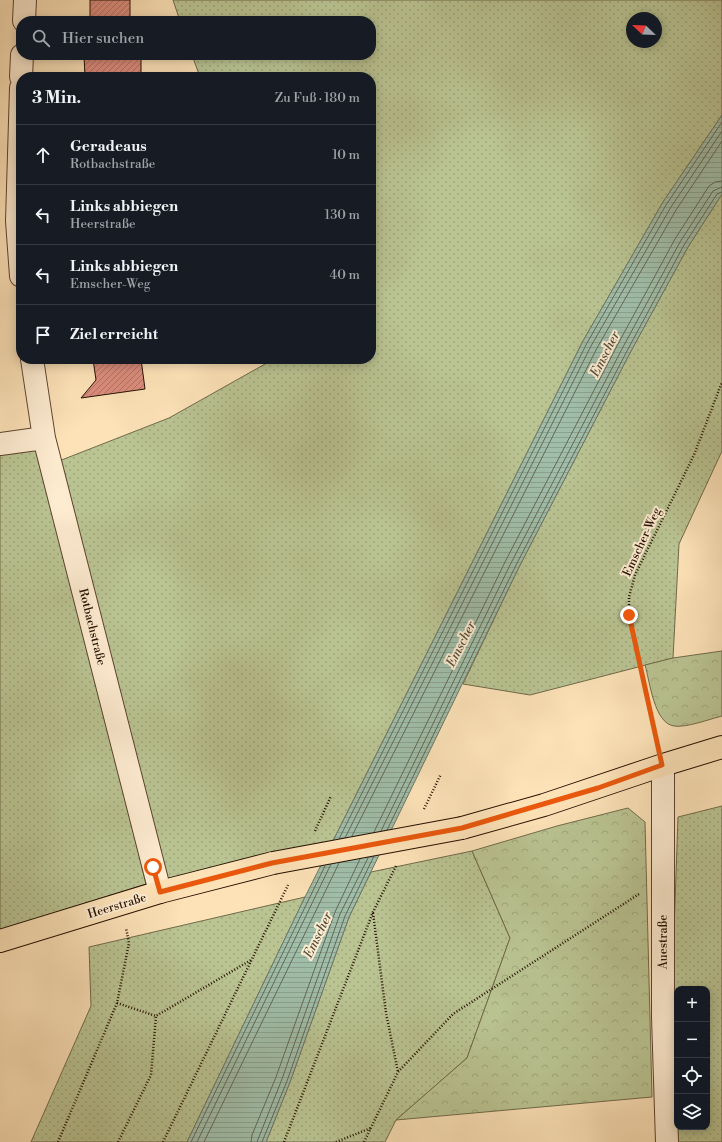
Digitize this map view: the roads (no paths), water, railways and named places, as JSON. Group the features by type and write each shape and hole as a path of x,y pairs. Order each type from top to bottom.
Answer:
{"main road":[{"name":"Heerstraße","path":"0,941 160,892 272,863 462,828 598,788 662,765 722,747"}],"street":[{"path":"24,16 25,0"},
{"path":"21,72 22,60"},
{"name":"Rotbachstraße","path":"33,364 44,438 160,892"},
{"path":"0,444 44,438"},
{"name":"Auestraße","path":"662,765 663,1017 667,1142"}],"water":[{"name":"Emscher","path":"722,115 722,194 688,247 631,351 518,569 349,917 290,1082 266,1142 187,1142 305,897 583,341 663,202"}]}
